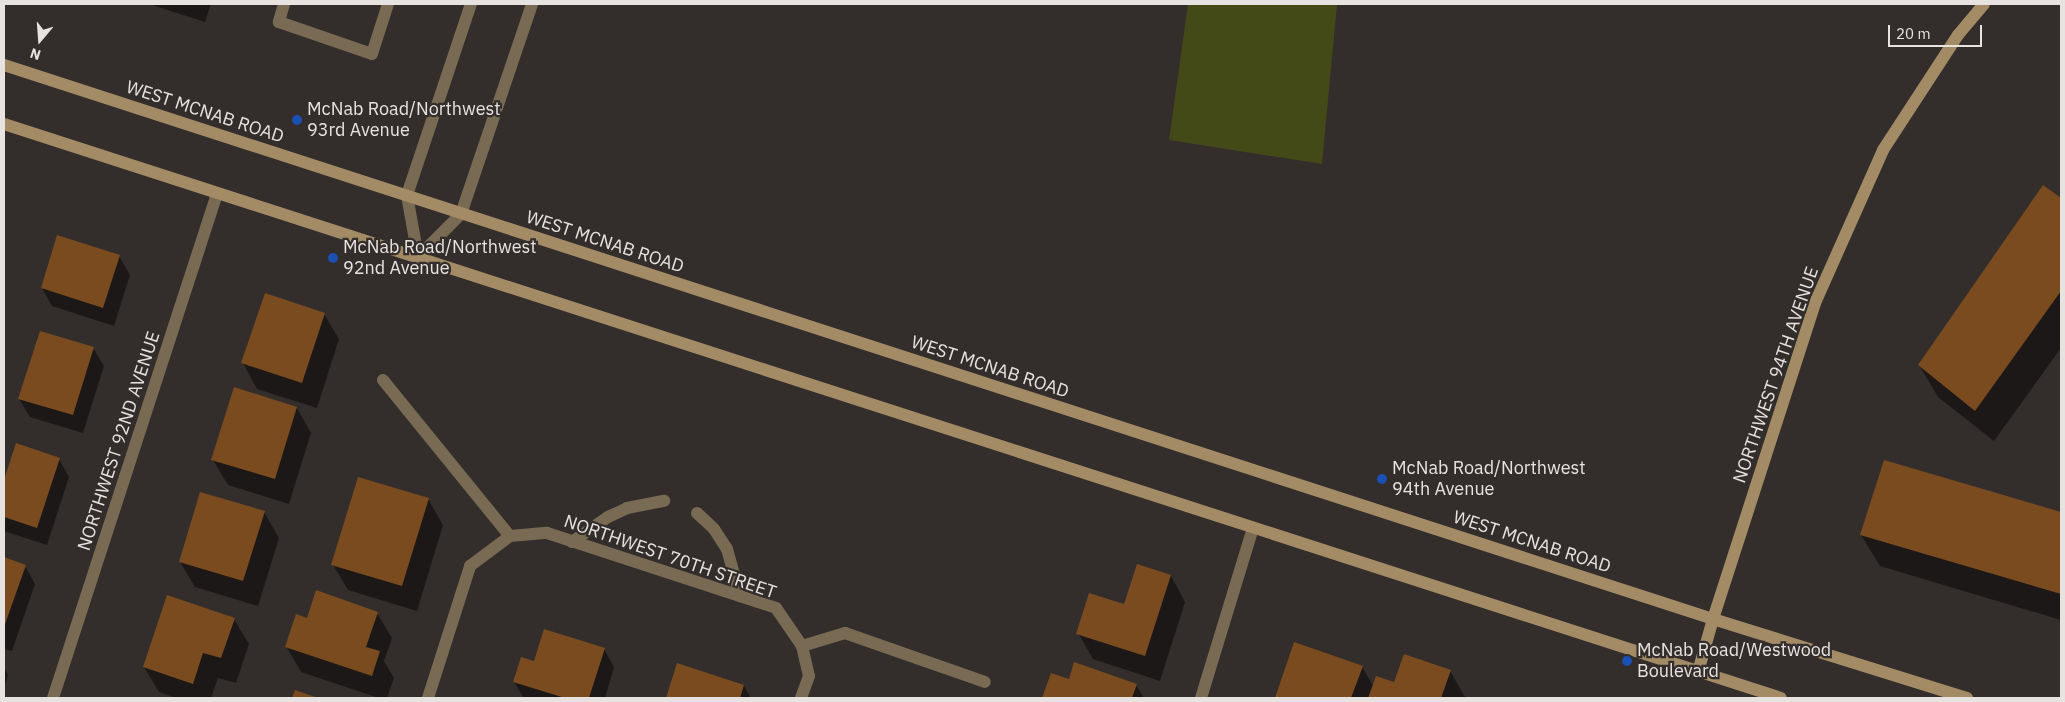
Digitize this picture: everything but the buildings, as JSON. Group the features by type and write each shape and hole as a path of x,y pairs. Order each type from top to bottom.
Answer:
{"main road":[{"name":"NORTHWEST 94TH AVENUE","path":"1698,672 1713,619 1815,303 1883,150 1958,35 1984,4"},
{"name":"WEST MCNAB ROAD","path":"4,65 1713,619 1966,698"},
{"path":"4,124 1781,698"}],"street":[{"path":"284,4 279,22 372,54 388,4"},
{"path":"418,257 407,195 471,4"},
{"path":"418,257 461,214 532,4"},
{"name":"NORTHWEST 92ND AVENUE","path":"53,698 217,194"},
{"path":"383,380 510,536 470,566 428,698"},
{"path":"572,542 608,518 628,508 664,501"},
{"path":"696,513 714,529 727,550 740,596"},
{"path":"1201,698 1253,528"},
{"name":"NORTHWEST 70TH STREET","path":"510,536 547,534 776,608 802,646"},
{"path":"801,698 808,676 802,646 845,633 985,682"}],"green space":[{"path":"1188,4 1337,4 1322,164 1169,140"}],"place":[{"name":"McNab Road/Northwest 93rd Avenue","path":"297,120"},
{"name":"McNab Road/Northwest 92nd Avenue","path":"333,258"},
{"name":"McNab Road/Northwest 94th Avenue","path":"1382,479"},
{"name":"McNab Road/Westwood Boulevard","path":"1627,661"}]}
